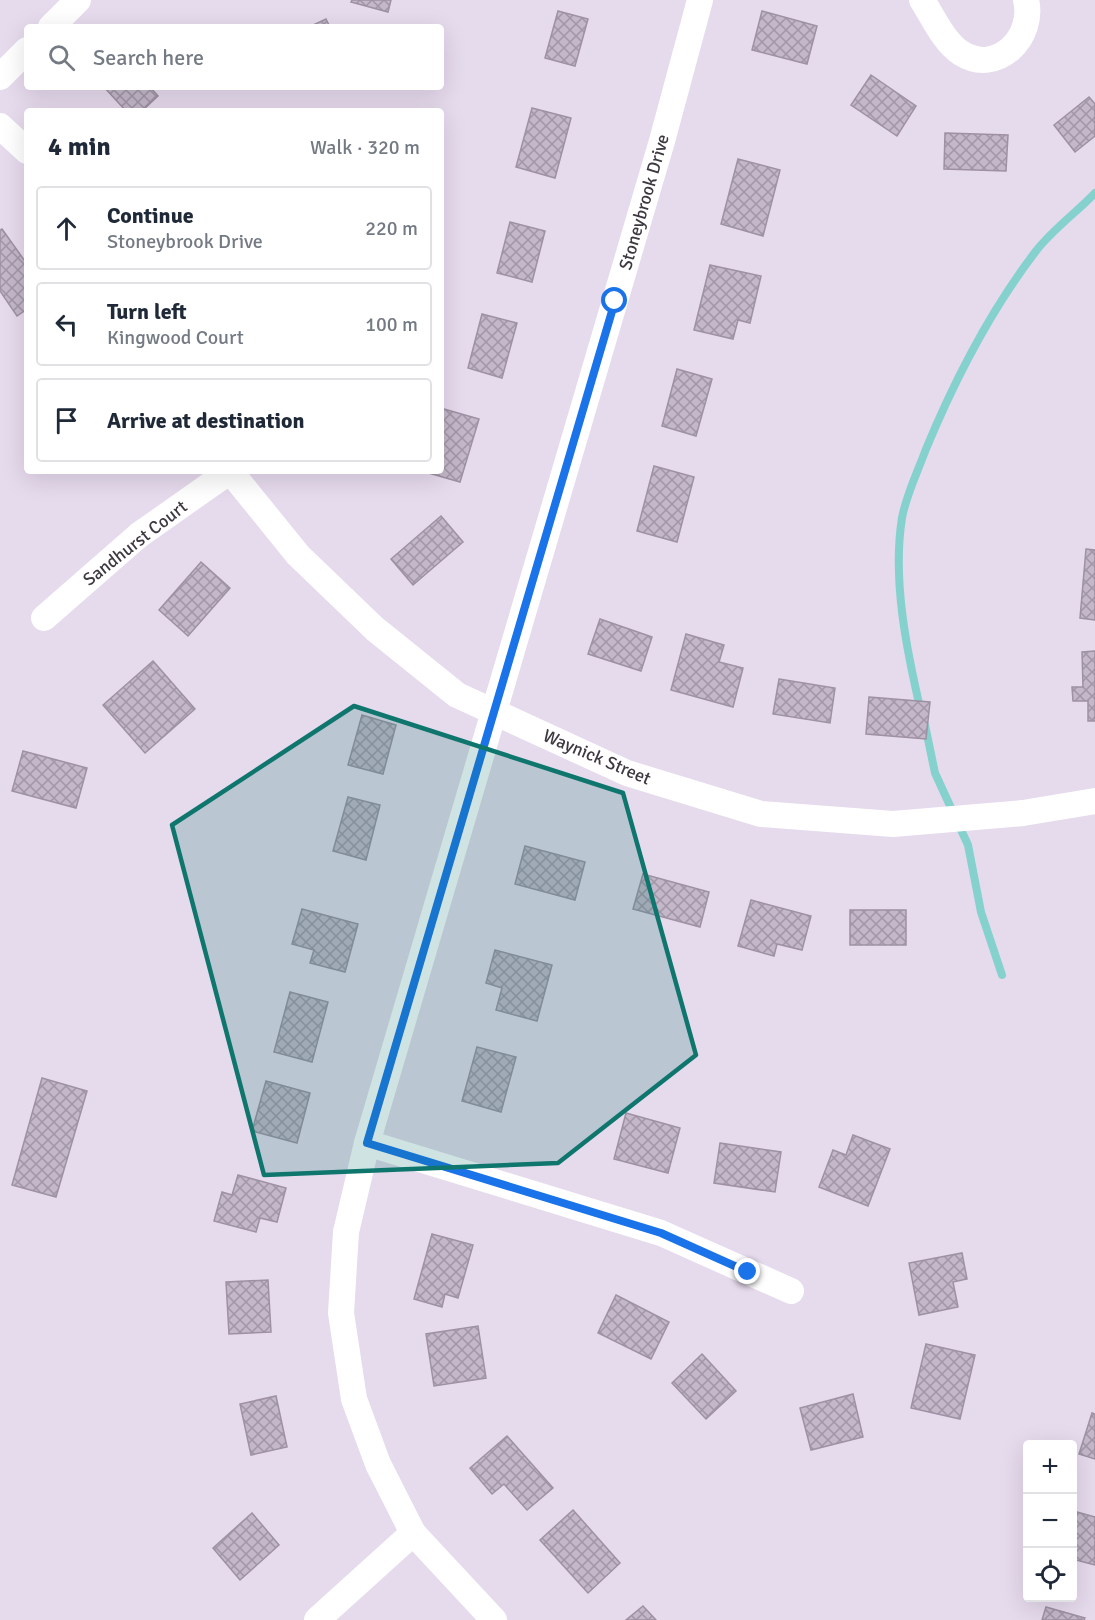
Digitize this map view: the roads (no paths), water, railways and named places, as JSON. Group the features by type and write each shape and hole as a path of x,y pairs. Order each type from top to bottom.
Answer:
{"street":[{"path":"54,24 78,0"},
{"name":"Stoneybrook Drive","path":"494,1620 413,1533 378,1464 354,1399 341,1313 346,1232 367,1143 662,141 700,0"},
{"path":"922,0 954,48 969,57 994,60 1020,39 1028,12 1026,0"},
{"path":"0,77 24,53"},
{"path":"0,126 24,148"},
{"name":"Sandhurst Court","path":"44,618 139,535 226,474"},
{"name":"Waynick Street","path":"232,474 298,555 375,629 457,695 627,773 761,814 892,824 1023,813 1095,801"},
{"path":"367,1143 661,1233 791,1291"},
{"path":"316,1620 413,1533"}],"waterway":[{"path":"921,712 906,641 900,591 899,542 909,492 949,397 1003,297 1042,243 1095,193"},
{"path":"925,725 935,773 968,845 981,912 1002,975"}]}
